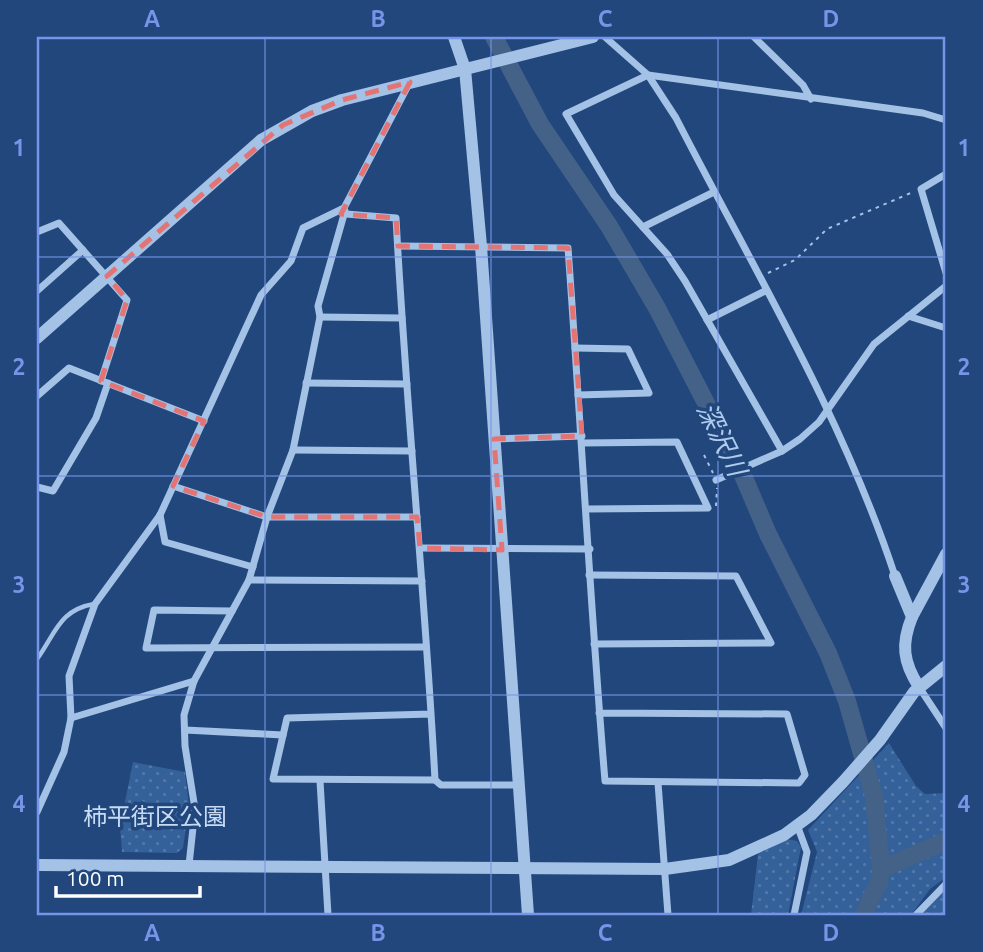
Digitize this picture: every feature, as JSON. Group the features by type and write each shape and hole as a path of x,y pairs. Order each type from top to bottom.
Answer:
{"street":[{"path":"454,37 465,69 481,246 528,915"},
{"path":"37,338 261,140 283,125 342,100 593,37"},
{"path":"605,37 648,75 676,118 828,409 871,502 895,576 912,617"},
{"path":"754,37 803,85 811,99"},
{"path":"782,451 667,254 608,187 566,114 648,75 923,113 946,120"},
{"path":"189,865 195,809 184,715 194,681 249,580 267,517 293,450 320,317 318,306 345,211 410,82"},
{"path":"946,174 921,189 946,272"},
{"path":"643,227 714,192"},
{"path":"37,811 64,751 71,718 69,676 95,604 160,514 261,295 291,261 303,228 345,211 396,218 435,780"},
{"path":"37,232 59,223 127,300 96,418 53,491 37,487"},
{"path":"398,246 568,248 590,549 589,575 599,713 605,781 799,783 805,775 787,714 599,713"},
{"path":"37,291 83,250"},
{"path":"716,480 782,451 819,422 874,344 946,286"},
{"path":"707,320 765,291"},
{"path":"908,316 946,328"},
{"path":"320,317 402,318"},
{"path":"575,348 628,349 649,394 578,395"},
{"path":"37,396 69,368 204,421"},
{"path":"306,383 407,384"},
{"path":"494,439 677,442 708,508 587,509"},
{"path":"293,450 412,451"},
{"path":"173,486 267,517 417,517"},
{"path":"160,514 165,542 253,567"},
{"path":"420,548 590,549"},
{"path":"946,554 906,630 904,658 946,728"},
{"path":"589,575 736,576 771,643 594,644"},
{"path":"249,580 422,581"},
{"path":"232,611 154,610 146,648 426,647"},
{"path":"37,865 525,866 665,869 729,860 784,835 797,825 843,782 885,734 919,687 946,666"},
{"path":"71,718 194,681"},
{"path":"432,714 287,718 273,779 435,780 441,785 520,785"},
{"path":"185,730 283,735"},
{"path":"320,781 328,915"},
{"path":"658,783 668,915"},
{"path":"794,915 807,852 797,825"},
{"path":"916,915 946,884"}],"lane":[{"path":"37,659 66,614 77,607 95,604"}],"path":[{"path":"758,278 795,260 827,229 921,189"}],"highlighted area":[{"path":"410,82 341,214 396,218 398,246 568,248 582,436 494,439 502,550 420,548 417,517 267,517 173,486 204,421 101,381 127,300 107,276 283,125 342,100"}],"green space":[{"path":"889,743 916,786 925,794 946,793 946,877 930,889 911,915 801,915 817,852 808,830"},
{"name":"柿平街区公園","path":"133,762 185,772 189,806 183,848 177,853 122,852 120,826"},
{"path":"787,839 797,841 801,847 788,915 751,915 758,854"},
{"path":"946,890 946,915 921,915 927,905"}],"waterway":[{"name":"深沢川","path":"494,37 540,124 609,226 657,308 742,473 768,534 828,653 847,701 874,796 881,869 879,882 863,915"},
{"path":"881,869 946,841"}]}
